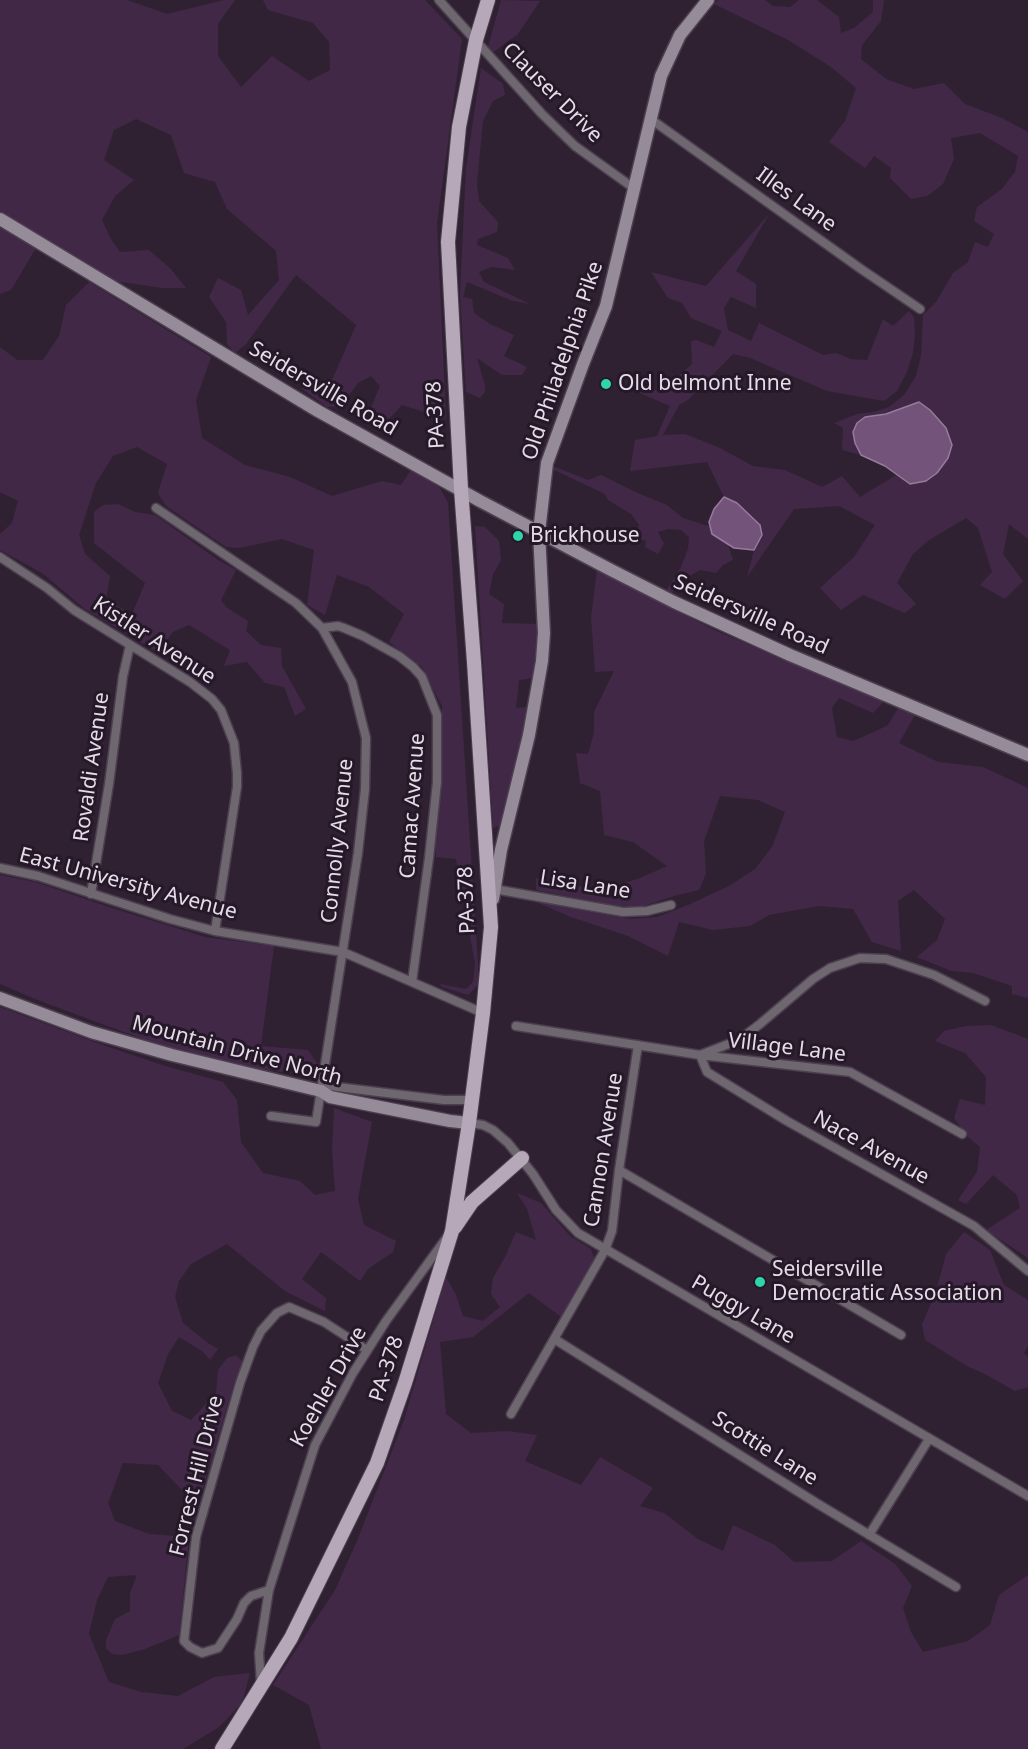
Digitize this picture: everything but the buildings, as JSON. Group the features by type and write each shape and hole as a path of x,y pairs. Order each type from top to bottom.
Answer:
{"main road":[{"name":"PA-378","path":"222,1749 291,1638 377,1463 405,1383 452,1231 469,1123 491,927 461,489 448,242 459,127 476,40 488,0"},
{"path":"452,1231 472,1202 522,1158"}],"street":[{"name":"Clauser Drive","path":"439,0 536,108 572,144 635,189"},
{"name":"Old Philadelphia Pike","path":"491,927 494,889 531,724 542,661 544,633 539,532 547,463 606,306 662,76 680,35 708,0"},
{"name":"Illes Lane","path":"652,120 920,309"},
{"name":"Seidersville Road","path":"0,219 318,411 539,532 717,622 1028,755"},
{"name":"Connolly Avenue","path":"156,508 296,603 322,628 352,682 366,738 362,819 316,1122 271,1116"},
{"name":"Kistler Avenue","path":"0,556 47,588 74,610 190,682 212,699 221,710 234,743 237,787 215,931"},
{"name":"Camac Avenue","path":"322,628 338,626 344,628 389,649 406,661 422,677 436,715 437,782 428,869 412,982"},
{"name":"Rovaldi Avenue","path":"90,894 109,784 123,675 130,645"},
{"name":"East University Avenue","path":"0,868 39,876 170,919 215,931 343,952 483,1013"},
{"name":"Lisa Lane","path":"494,889 622,912 647,911 671,905"},
{"path":"700,1055 739,1040 810,981 830,968 860,958 880,958 904,965 934,975 986,1000"},
{"name":"Mountain Drive North","path":"0,998 91,1032 321,1091 330,1097 469,1123"},
{"name":"Village Lane","path":"516,1026 700,1055 850,1072 962,1134"},
{"name":"Cannon Avenue","path":"511,1414 556,1340 605,1250 612,1230 638,1045"},
{"name":"Nace Avenue","path":"700,1055 707,1072 819,1139 974,1226 1028,1271"},
{"path":"321,1091 329,1086 444,1100 472,1100"},
{"name":"Puggy Lane","path":"469,1123 483,1125 493,1130 508,1143 522,1158 556,1210 578,1233 1028,1496"},
{"path":"619,1170 901,1335"},
{"name":"Koehler Drive","path":"261,1684 259,1653 268,1590 315,1445 367,1350 452,1231"},
{"name":"Forrest Hill Drive","path":"268,1590 251,1596 244,1603 237,1619 218,1648 202,1653 184,1641 196,1537 240,1383 253,1347 261,1332 277,1313 289,1307 324,1322 367,1350"},
{"name":"Scottie Lane","path":"556,1340 956,1587"},
{"path":"869,1535 929,1439"}],"shaded area":[{"path":"0,0 127,0 167,14 224,0 235,0 218,24 218,56 241,87 272,56 309,81 330,70 329,42 313,23 268,10 263,0 425,0 462,39 437,223 446,419 402,405 388,420 367,417 380,386 371,376 358,383 341,406 327,407 301,388 321,387 333,378 356,325 296,275 246,344 235,353 227,344 226,322 209,297 218,278 241,290 248,315 279,280 276,251 227,209 215,182 184,173 171,135 136,119 114,130 104,160 134,180 115,196 102,220 120,252 149,250 170,268 186,288 163,288 114,281 0,211"},
{"path":"501,0 540,1 518,34 492,53 488,47"},
{"path":"718,0 765,0 773,6 790,7 799,0 817,0 839,17 841,33 854,28 873,12 873,0 884,0 881,21 862,45 861,59 886,79 914,89 944,83 965,104 1002,118 1028,132 1028,539 1009,524 1003,554 1023,581 1005,599 980,585 992,572 978,528 966,518 929,540 913,554 897,583 916,604 905,613 863,595 841,610 820,588 854,557 875,525 839,506 794,509 747,577 754,550 759,542 755,519 731,499 724,497 707,462 630,471 635,440 657,436 670,406 628,388 629,382 664,393 675,379 692,364 691,341 696,340 714,347 722,331 691,318 682,303 668,298 651,272 706,286 769,214 736,271 756,284 756,308 731,297 724,308 728,330 751,341 759,323 823,355 836,353 851,359 867,360 883,319 893,326 909,311 914,317 915,335 913,353 907,372 897,391 884,401 827,391 750,358 733,354 688,400 679,405 663,435 685,434 720,448 753,466 785,470 822,487 842,476 860,497 898,474 910,484 937,473 948,458 952,445 902,408 886,414 865,417 853,432 861,455 842,450 843,428 834,423 857,414 889,407 904,395 916,376 921,356 923,315 936,302 953,273 968,262 975,242 988,247 994,234 974,221 977,207 1002,189 1015,172 1018,156 980,133 951,138 954,159 943,184 927,196 911,199 890,178 891,168 874,156 865,168 829,142 845,121 856,88 831,67 788,40 714,4"},
{"path":"481,68 503,84 505,95 493,101 483,121 477,183 479,201 498,222 497,232 478,239 477,245 508,258 515,270 492,267 479,272 484,282 530,304 513,301 467,282 463,297 472,299 474,313 490,324 514,335 504,356 527,367 522,375 502,375 477,358 485,385 485,392 480,398 466,392 460,294 466,168"},
{"path":"0,227 36,248 11,290 0,294"},
{"path":"89,282 211,357 196,400 202,438 245,465 290,477 332,496 382,481 401,485 411,470 426,477 440,488 448,503 478,964 478,985 468,995 442,987 440,984 466,989 473,982 475,963 456,859 436,857 435,830 441,778 442,706 422,667 389,642 404,614 369,587 337,575 325,615 307,605 314,550 282,539 239,548 226,547 166,506 158,493 167,464 137,447 113,456 96,483 79,535 85,554 110,576 106,600 132,614 145,583 94,543 94,512 103,505 118,504 135,512 155,515 218,560 236,570 221,600 226,607 248,621 246,631 261,645 281,648 282,666 306,709 295,716 284,687 265,683 247,662 224,666 230,650 189,625 173,632 157,652 85,609 42,573 0,550 0,534 12,523 18,501 0,492 0,347 17,360 43,360 59,336 66,305"},
{"path":"919,402 930,410 946,428 952,445 948,458 937,473 926,481 910,484 885,466 861,455 853,432 857,423 865,417 886,414"},
{"path":"555,467 588,480 601,475 667,505 683,518 711,527 712,534 728,545 733,560 723,565 716,573 700,570 683,580 671,594 666,591 681,567 688,549 689,537 681,530 668,529 658,532 664,544 658,554 645,547 646,541 635,537 639,525 631,514 608,500 605,494 552,469"},
{"path":"724,497 737,503 760,525 762,535 754,550 734,548 712,534 709,522 714,509"},
{"path":"475,526 485,527 499,541 501,560 493,574 489,594 504,604 502,623 538,624 533,678 519,680 516,708 528,707 522,736 501,822 499,826 493,828"},
{"path":"597,570 716,631 884,701 873,713 839,698 832,708 837,737 853,741 878,730 888,725 899,707 916,713 899,743 938,762 983,767 1028,788 1028,998 1012,994 1012,986 973,973 951,971 917,957 937,940 945,919 914,890 898,901 901,951 872,942 853,909 819,906 769,915 750,926 713,930 679,922 668,956 628,936 571,917 534,901 628,919 657,917 729,886 755,869 772,847 785,812 758,800 720,796 704,841 706,874 699,890 644,906 616,906 536,890 536,878 599,890 638,879 667,866 633,842 604,835 600,791 580,783 576,753 588,754 594,733 594,712 614,671 595,672 591,617"},
{"path":"0,875 35,882 205,937 274,946 261,1046 308,1050 319,1066 307,1075 243,1067 167,1048 0,984"},
{"path":"0,1007 162,1065 223,1082 237,1100 241,1142 263,1173 300,1181 315,1195 335,1191 332,1151 334,1108 372,1122 358,1199 364,1225 396,1241 393,1252 368,1269 360,1281 321,1252 302,1279 326,1298 325,1311 285,1291 227,1244 191,1264 179,1281 175,1297 183,1323 218,1349 210,1360 202,1351 179,1337 168,1354 158,1383 172,1411 191,1420 216,1393 218,1370 227,1358 236,1355 243,1362 234,1383 201,1495 182,1490 158,1465 123,1463 108,1503 115,1521 149,1534 189,1537 179,1635 145,1649 123,1655 112,1654 106,1648 106,1640 115,1619 130,1611 130,1593 137,1575 108,1577 97,1600 89,1634 109,1682 141,1692 178,1696 214,1677 250,1673 242,1703 219,1727 183,1749 0,1749"},
{"path":"991,1025 1028,1039 1028,1258 986,1230 1020,1208 1017,1195 993,1175 966,1204 958,1200 977,1172 980,1147 968,1137 954,1118 960,1099 985,1105 986,1077 965,1053 935,1041 944,1031 966,1026"},
{"path":"517,1193 541,1203 570,1236 591,1249 594,1258 561,1317 529,1293 473,1337 440,1342 446,1414 471,1433 508,1431 537,1435 525,1461 581,1485 600,1457 653,1488 640,1506 664,1513 698,1539 723,1551 733,1525 775,1545 794,1562 832,1561 861,1541 895,1564 912,1586 903,1608 911,1632 923,1652 968,1641 990,1625 999,1595 1028,1575 1028,1749 321,1749 309,1705 273,1685 335,1590 357,1541 404,1420 446,1277 456,1295 463,1316 483,1321 500,1307 491,1294 493,1278 516,1232 536,1240 527,1209"},
{"path":"964,1232 990,1250 1004,1285 1028,1300 1028,1346 1024,1353 1028,1357 1028,1387 1015,1391 967,1366 925,1340 922,1324 936,1292 946,1254"}],"place":[{"name":"Old belmont Inne","path":"606,384"},
{"name":"Brickhouse","path":"518,536"},
{"name":"Seidersville Democratic Association","path":"760,1282"}]}
